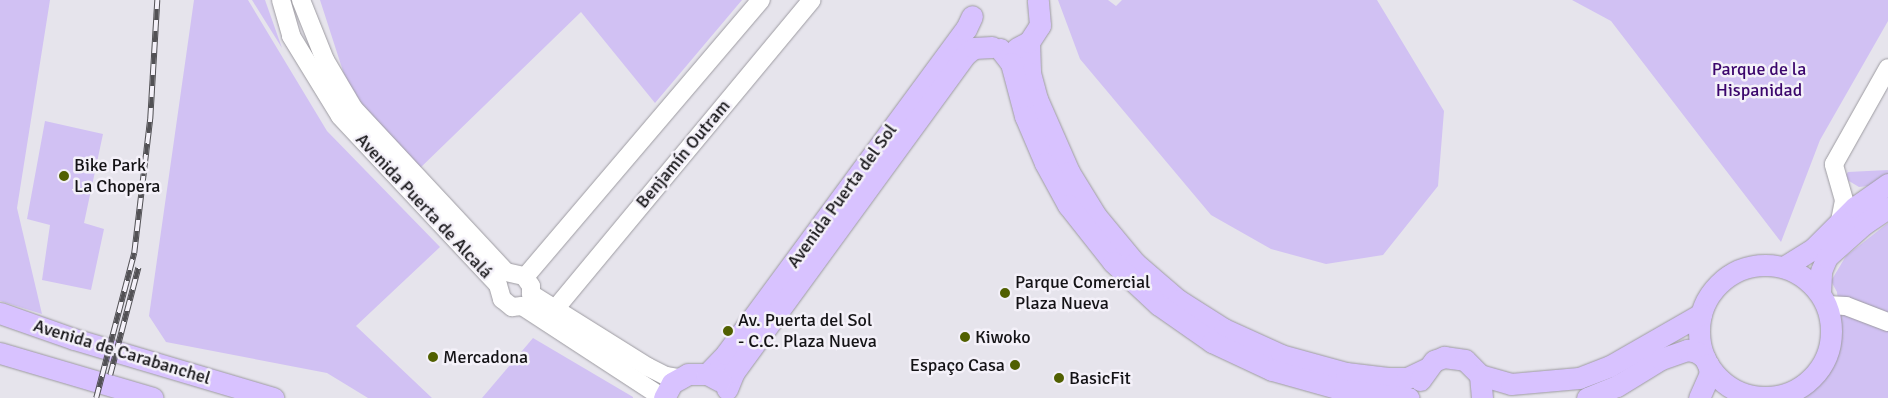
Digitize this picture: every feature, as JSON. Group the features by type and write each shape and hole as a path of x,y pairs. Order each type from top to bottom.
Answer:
{"main road":[{"path":"1038,0 1041,15 1040,25 1029,42 1030,73 1037,99 1069,172 1096,216 1134,263 1178,300 1224,329 1290,358 1346,373 1388,378 1407,378 1426,369 1434,362 1455,357 1465,360 1480,375 1511,384 1579,378 1610,366 1701,314"},
{"path":"974,8 978,34 1011,63 1025,116 1045,163 1068,205 1113,262 1159,305 1212,342 1272,370 1344,390 1409,398"},
{"name":"Avenida Puerta del Sol","path":"707,374 726,354 966,29 974,8"},
{"name":"Avenida Puerta del Sol","path":"729,393 734,372 966,54 974,48 1020,47 1029,42"},
{"path":"1784,267 1814,248 1840,221 1884,195"},
{"path":"1587,398 1616,386 1661,359 1678,353 1697,352 1707,361 1734,394 1764,397 1778,396 1797,389 1812,377 1824,362 1830,343 1831,324 1823,299 1821,271 1827,257 1864,224 1884,195"},
{"path":"1699,398 1710,373 1700,337 1701,314 1713,291 1733,273 1758,265 1784,267 1800,274 1823,299"},
{"name":"Avenida de Carabanchel","path":"0,313 74,339 273,398"},
{"path":"0,353 153,398"},
{"path":"1421,398 1420,380 1426,369"},
{"path":"664,398 679,378 698,373 707,374 729,393"},
{"path":"1480,375 1482,398"}],"street":[{"name":"Avenida Puerta de Alcalá","path":"281,0 291,36 340,116 512,280 531,286 526,300"},
{"name":"Avenida Puerta de Alcalá","path":"301,0 325,60 354,109 512,280"},
{"path":"512,280 761,0"},
{"name":"Benjamín Outram","path":"556,308 812,0"},
{"path":"1840,221 1844,200 1834,164 1888,68"},
{"path":"1840,183 1856,192 1884,195"},
{"name":"Avenida Puerta de Alcalá","path":"512,280 499,294 507,305 526,300 556,308 654,370 679,378"},
{"path":"1823,299 1888,322"},
{"name":"Avenida Puerta de Alcalá","path":"526,300 664,398"},
{"path":"0,363 36,365"}],"green space":[{"path":"0,0 50,0 17,208 42,314 0,301"},
{"path":"194,0 248,0 327,131 440,247 356,326 432,398 368,398 327,373 166,342 149,316"},
{"path":"252,0 265,0 282,48"},
{"path":"320,0 742,0 655,103 581,12 417,171 352,99"},
{"path":"1058,0 1108,0 1116,6 1122,0 1377,0 1444,111 1438,186 1383,255 1326,264 1271,249 1211,215 1080,59"},
{"name":"Parque de la Hispanidad","path":"1572,0 1888,0 1888,21 1820,140 1781,242 1611,21"},
{"name":"Bike Park La Chopera","path":"45,121 103,134 84,223 104,229 91,290 42,280 50,225 27,219"},
{"path":"1888,170 1888,175 1868,186 1859,187 1844,178 1848,172"},
{"path":"1888,223 1888,398 1801,398 1807,396 1836,359 1841,329 1837,292 1831,281 1846,256"},
{"path":"533,338 633,397 633,398 482,398"}],"railway":[{"path":"96,398 134,253 150,119 157,0"},
{"path":"110,375 138,268"}],"place":[{"name":"Bike Park La Chopera","path":"64,176"},
{"name":"Parque Comercial Plaza Nueva","path":"1005,293"},
{"name":"Av. Puerta del Sol - C.C. Plaza Nueva","path":"728,331"},
{"name":"Kiwoko","path":"965,337"},
{"name":"Mercadona","path":"433,357"},
{"name":"Espaço Casa","path":"1015,365"},
{"name":"BasicFit","path":"1059,378"}]}
